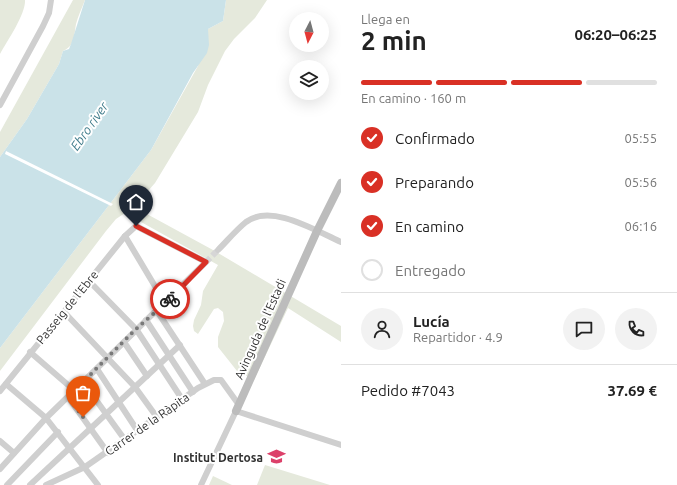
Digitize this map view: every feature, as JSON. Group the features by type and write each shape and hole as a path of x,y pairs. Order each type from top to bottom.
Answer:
{"street":[{"path":"0,105 44,26 52,0"},
{"name":"Avinguda de l'Estadi","path":"201,485 317,231 341,183"},
{"path":"218,250 246,222 255,216 265,215 277,215 289,219 341,242"},
{"name":"Passeig de l'Ebre","path":"0,391 124,236 136,226 206,262 165,303"},
{"path":"0,469 46,418 108,359 136,329 165,303 124,236"},
{"path":"89,281 136,329 182,399"},
{"path":"156,311 205,384"},
{"path":"64,312 135,387 156,416"},
{"path":"146,320 193,392"},
{"path":"124,342 147,376"},
{"path":"30,485 180,345"},
{"path":"30,352 75,391"},
{"path":"97,369 137,430"},
{"name":"Carrer de la Ràpita","path":"46,485 85,467 108,452 156,416 205,384 218,379 221,380 237,408"},
{"path":"83,382 124,440"},
{"path":"6,384 46,418 98,485"},
{"path":"68,397 108,452"},
{"path":"237,408 341,445"},
{"path":"7,485 58,432"},
{"path":"0,441 14,453"}],"shaded area":[{"path":"0,0 25,0 19,20 0,54"},
{"path":"73,0 85,0 76,24 72,43 63,51 59,64 27,119 0,157 0,132"},
{"path":"226,0 267,0 255,18 234,39 225,51 208,85 198,112 155,183 134,207 213,250 341,326 341,342 288,308 254,380 237,371 218,347 218,337 224,321 223,312 218,308 214,309 198,334 194,331 193,326 194,320 201,305 203,291 218,265 125,213 116,219 106,231 0,371 0,348 151,150 198,66 208,29 223,21"},
{"path":"265,465 330,485 257,485"},
{"path":"213,476 232,485 209,485"}],"water":[{"name":"Ebro river","path":"85,0 226,0 223,21 208,29 209,45 207,53 193,73 151,150 0,348 0,157 27,119 59,64 63,51 69,49"}],"pier":[{"path":"6,151 113,204 111,206 5,154"}],"tunnel":[{"path":"206,262 218,250"}],"way so far":[{"path":"83,417 68,397 108,359 136,329 170,299"}],"place":[{"name":"Institut Dertosa","path":"276,457"}],"route":[{"path":"136,226 206,262 170,299"}]}
